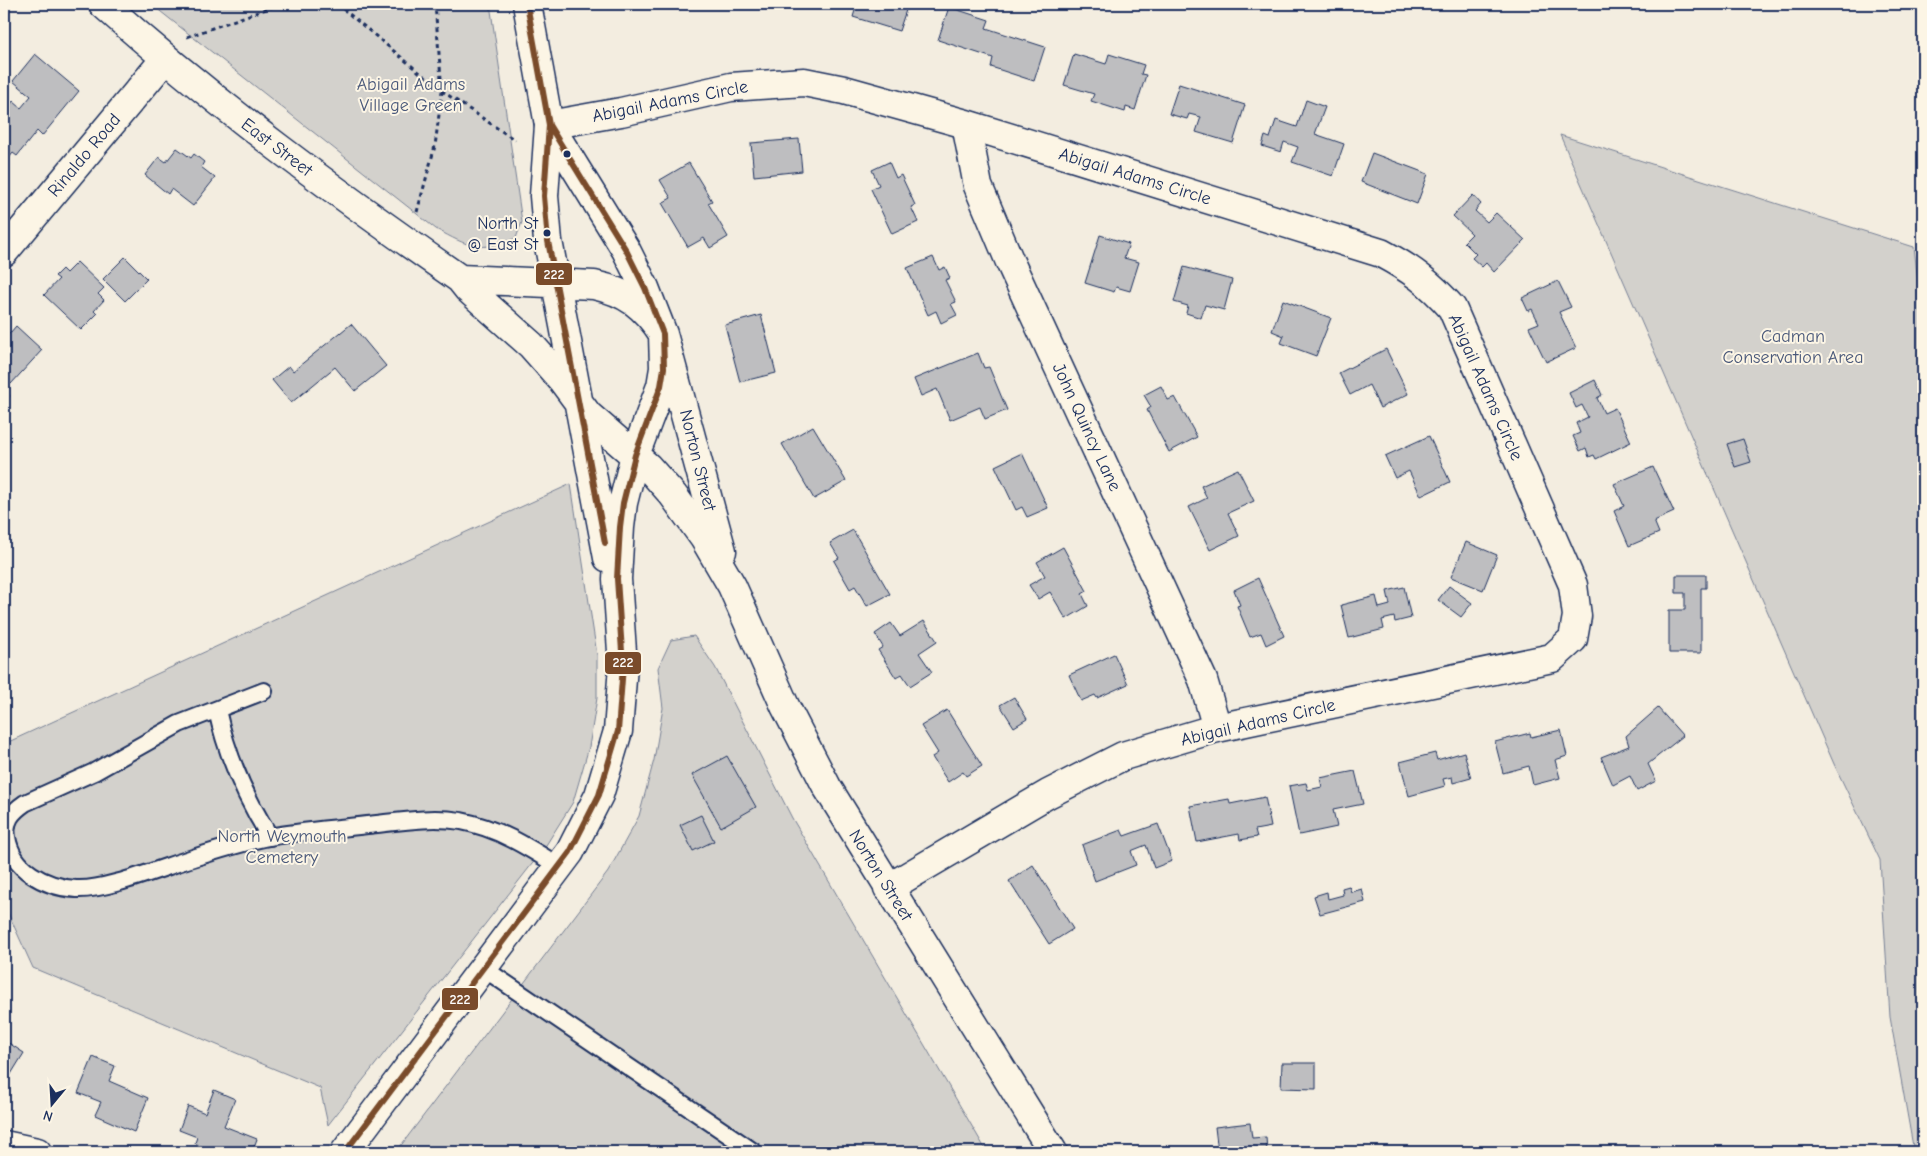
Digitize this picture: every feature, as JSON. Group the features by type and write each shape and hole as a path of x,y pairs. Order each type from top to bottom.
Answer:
{"street":[{"name":"East Street","path":"103,4 165,59 274,145 460,279 468,289 548,362 578,404"},
{"path":"527,4 549,125 544,196 548,241 619,619"},
{"name":"Rinaldo Road","path":"4,252 165,59"},
{"name":"Abigail Adams Circle","path":"549,125 621,112 731,87 804,82 844,90 966,124 1381,253 1412,269 1433,286 1452,308 1573,585 1577,616 1573,640 1552,658 1217,728 1123,756 1048,794 888,888"},
{"name":"John Quincy Lane","path":"966,124 978,186 1010,262 1203,680 1217,728"},
{"path":"345,1152 560,867 590,816 602,788 613,752 622,687 617,579 620,527 623,503 635,455 661,386 664,368 663,334 645,288 629,256 549,125"},
{"path":"460,279 594,285 612,288 640,304 663,334"},
{"name":"Norton Street","path":"663,334 732,586"},
{"name":"Norton Street","path":"578,404 662,482 718,559 803,742 841,811 1053,1152"},
{"path":"4,1145 37,1152"}],"lane":[{"path":"264,691 179,724 94,772 25,803 15,810 9,818 6,830 13,858 25,871 49,884 91,890 220,850 270,837 414,820 460,821 493,829 514,839 560,867"},
{"path":"216,710 224,741 243,791 270,837"},
{"path":"483,968 754,1152"}],"path":[{"path":"182,39 280,4"},
{"path":"337,4 442,91 515,140"},
{"path":"415,216 420,206 435,146 442,91 435,4"}],"green space":[{"name":"Abigail Adams Village Green","path":"151,4 490,4 522,222 516,238 504,243 475,246 466,244 436,229"},
{"name":"Cadman Conservation Area","path":"1560,135 1914,247 1923,327 1923,1152 1914,1152 1890,1017 1880,860 1834,764"},
{"name":"North Weymouth Cemetery","path":"571,484 597,655 597,698 589,747 573,802 543,850 328,1125 320,1088 33,968 4,904 4,744"},
{"path":"694,636 715,667 792,818 987,1152 396,1152 608,872 639,816 654,760 663,708 658,668 671,640"}],"building":[{"path":"857,4 908,4 899,31 853,17"},
{"path":"949,7 989,20 986,28 1045,47 1034,81 991,67 993,58 938,40"},
{"path":"35,54 79,91 42,136 37,131 17,156 13,153 4,164 4,113 13,101 21,108 31,96 13,81"},
{"path":"1074,54 1106,64 1109,54 1144,65 1141,74 1146,75 1135,110 1126,107 1125,112 1091,101 1094,94 1064,85"},
{"path":"1179,84 1245,105 1233,143 1196,132 1201,117 1189,114 1187,119 1169,114"},
{"path":"1306,100 1325,107 1315,134 1344,144 1333,176 1292,162 1298,147 1284,142 1281,152 1262,146 1265,136 1270,138 1276,120 1297,127"},
{"path":"799,139 802,171 754,176 751,143"},
{"path":"177,148 191,158 194,154 204,162 201,167 215,178 193,206 171,189 168,194 145,175 159,157 166,162"},
{"path":"1372,153 1428,174 1417,204 1361,182"},
{"path":"889,162 896,178 901,175 915,205 911,207 918,222 892,234 871,189 879,185 872,170"},
{"path":"689,163 712,201 708,203 728,237 710,248 704,238 688,247 662,203 671,198 660,180"},
{"path":"1473,195 1481,204 1475,211 1487,222 1496,213 1525,240 1494,272 1486,263 1482,267 1472,258 1476,254 1464,242 1472,234 1453,216"},
{"path":"1100,235 1129,244 1124,258 1139,262 1130,291 1116,287 1114,292 1085,283"},
{"path":"125,257 147,279 125,301 103,279"},
{"path":"933,257 939,270 945,267 950,278 945,280 956,302 951,304 957,315 941,323 936,311 928,315 907,268"},
{"path":"77,262 104,288 98,294 104,300 94,311 97,314 81,330 44,295 59,279 55,276 62,269 66,273"},
{"path":"1184,267 1232,280 1224,310 1205,305 1201,318 1186,313 1188,306 1174,302"},
{"path":"1558,281 1571,307 1559,312 1576,348 1546,362 1529,327 1539,323 1532,309 1528,311 1522,298"},
{"path":"1283,300 1331,318 1316,356 1281,343 1284,336 1272,331"},
{"path":"761,315 776,373 740,382 725,325"},
{"path":"351,324 386,366 355,391 335,367 291,403 272,380 289,366 293,371"},
{"path":"16,326 42,350 11,384 4,377 4,340"},
{"path":"1386,349 1408,394 1380,408 1369,385 1350,395 1339,373"},
{"path":"978,353 984,368 989,367 1007,410 985,419 980,407 950,420 937,389 921,396 914,379"},
{"path":"1595,380 1602,395 1597,398 1604,413 1615,408 1631,442 1596,459 1594,455 1589,457 1586,448 1580,451 1573,436 1580,433 1576,423 1588,417 1582,405 1576,408 1569,393"},
{"path":"1161,386 1168,400 1175,397 1197,437 1169,452 1147,410 1151,407 1144,395"},
{"path":"4,390 10,396 4,402"},
{"path":"813,426 846,481 814,499 782,444"},
{"path":"1429,436 1450,482 1421,496 1409,471 1395,478 1385,456"},
{"path":"1743,439 1751,462 1735,467 1727,444"},
{"path":"1022,453 1048,508 1027,517 1022,507 1016,510 995,466"},
{"path":"1653,467 1674,512 1654,521 1659,533 1629,546 1614,511 1624,506 1614,484"},
{"path":"1238,469 1254,501 1228,513 1239,536 1210,550 1189,507 1207,498 1201,486"},
{"path":"853,530 890,594 867,606 855,586 850,589 834,561 839,558 830,543"},
{"path":"1466,542 1497,555 1483,590 1451,577"},
{"path":"1063,547 1087,591 1082,594 1088,606 1066,619 1050,592 1038,599 1029,585 1045,576 1037,562"},
{"path":"1676,575 1706,575 1706,588 1701,588 1701,653 1669,653 1669,610 1685,610 1685,593 1676,593"},
{"path":"1258,578 1284,636 1266,645 1261,633 1250,637 1237,606 1240,605 1234,590"},
{"path":"1449,586 1472,603 1461,617 1438,600"},
{"path":"1404,587 1411,618 1395,622 1394,617 1382,620 1384,629 1349,638 1341,605 1376,596 1379,608 1390,605 1387,591"},
{"path":"924,621 937,641 919,653 932,672 910,686 902,674 896,678 878,650 883,647 875,634 891,623 900,636"},
{"path":"1114,654 1128,684 1097,698 1095,695 1081,701 1069,675"},
{"path":"1014,697 1027,719 1014,727 1000,705"},
{"path":"1658,708 1683,736 1648,764 1656,781 1637,791 1630,776 1613,785 1601,757 1629,746 1626,736"},
{"path":"947,710 982,766 966,776 963,772 948,782 932,757 938,753 921,726"},
{"path":"1561,730 1567,756 1555,760 1560,778 1533,785 1529,766 1503,773 1495,742 1530,733 1531,737"},
{"path":"1464,752 1471,778 1453,783 1452,777 1443,779 1445,786 1409,796 1400,762 1435,753 1437,760"},
{"path":"727,756 756,807 721,827 692,775"},
{"path":"1355,771 1363,804 1333,810 1337,827 1299,835 1289,786 1306,783 1308,790 1322,787 1320,778"},
{"path":"1265,797 1271,827 1255,830 1257,837 1240,840 1239,834 1197,842 1190,806 1229,799 1230,804"},
{"path":"701,815 714,841 693,851 680,825"},
{"path":"1158,824 1172,861 1154,868 1146,845 1131,851 1136,865 1095,881 1082,845 1121,830 1124,836"},
{"path":"1033,865 1073,929 1049,944 1009,881"},
{"path":"1349,886 1351,892 1362,889 1365,902 1320,914 1314,896 1327,892 1328,899 1343,895 1342,888"},
{"path":"4,1040 24,1053 8,1079 4,1076"},
{"path":"93,1057 115,1066 109,1081 148,1098 134,1132 95,1115 101,1102 78,1093"},
{"path":"1282,1063 1316,1063 1316,1089 1281,1088"},
{"path":"214,1090 235,1099 224,1126 257,1139 252,1152 202,1152 204,1148 195,1143 197,1137 179,1130 188,1106 205,1113"},
{"path":"1250,1123 1252,1138 1266,1137 1267,1152 1218,1152 1215,1127"}],"transit line":[{"name":"222","path":"527,4 549,125 544,196 548,241 605,543"},
{"name":"222","path":"345,1152 570,852 599,795 618,731 623,666 617,579 620,527 623,503 635,455 661,386 664,368 663,334 645,288 626,250 549,125"}],"place":[{"name":"North St @ East St","path":"547,233"}]}
